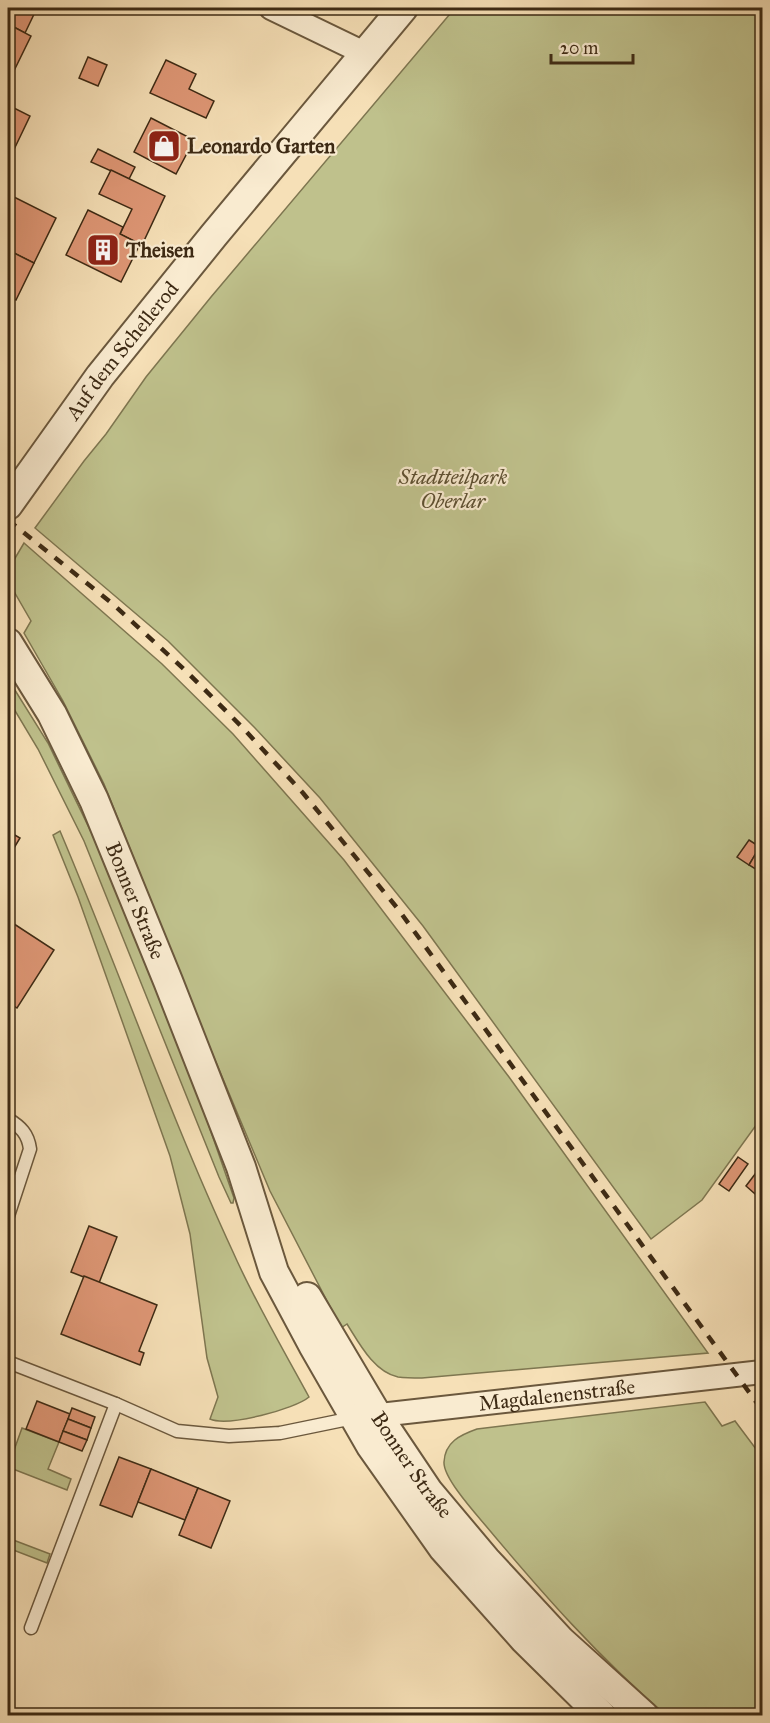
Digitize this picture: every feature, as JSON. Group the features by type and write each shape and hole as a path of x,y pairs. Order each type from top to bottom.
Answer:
{"street":[{"path":"271,8 364,53"},
{"name":"Auf dem Schellerod","path":"8,506 100,376 403,8"},
{"name":"Bonner Straße","path":"8,643 52,714 94,801 241,1167 274,1272 365,1416 443,1548 524,1639 602,1716"},
{"name":"Magdalenenstraße","path":"365,1416 762,1372"},
{"name":"Bonner Straße","path":"365,1416 486,1560 561,1641 644,1716"}],"lane":[{"path":"8,1119 20,1127 29,1139 30,1149 8,1216"},
{"name":"Bonner Straße","path":"8,1362 116,1404 177,1431 229,1436 280,1432 365,1416"},
{"path":"31,1628 116,1404"}],"green space":[{"name":"Stadtteilpark Oberlar","path":"455,8 762,8 762,1117 702,1200 651,1239 423,926 320,798 255,728 168,641 35,528 146,377"},
{"path":"24,543 162,664 233,734 344,860 509,1077 708,1353 404,1378 389,1374 374,1363 347,1324 341,1328 270,1191 104,784 63,701 24,633 31,621 12,588 8,570"},
{"path":"8,679 48,743 93,836 155,984 201,1103 234,1198 233,1203 219,1177 84,841 38,749 8,699"},
{"path":"60,831 210,1200 250,1289 309,1397 290,1407 246,1419 219,1421 210,1419 218,1397 207,1358 190,1234 170,1156 78,897 53,835"},
{"path":"705,1402 722,1426 735,1421 762,1457 762,1715 666,1715 618,1671 550,1600 468,1505 445,1469 445,1455 450,1444 477,1429"},
{"path":"22,1428 59,1442 48,1469 71,1479 67,1490 13,1469 8,1482 8,1467"},
{"path":"8,1538 50,1554 47,1563 8,1548"}],"building":[{"path":"8,8 37,8 25,33 8,24"},
{"path":"8,24 31,36 8,83"},
{"path":"88,57 107,65 98,86 79,78"},
{"path":"166,60 196,74 189,89 214,101 206,118 150,93"},
{"path":"8,105 30,116 8,162"},
{"name":"Leonardo Garten","path":"151,118 194,140 176,174 134,152"},
{"path":"98,149 135,167 129,179 91,162"},
{"path":"111,170 165,196 142,245 120,234 132,209 99,194"},
{"path":"8,194 56,218 34,263 8,250"},
{"name":"Theisen","path":"88,210 123,227 120,234 140,244 121,282 66,255"},
{"path":"8,250 34,263 16,300 8,296"},
{"path":"8,831 20,838 8,858"},
{"path":"749,840 760,847 749,865 737,857"},
{"path":"756,853 762,857 762,873 749,865"},
{"path":"8,920 54,950 17,1008 8,1002"},
{"path":"738,1157 748,1164 729,1191 719,1184"},
{"path":"762,1165 762,1200 746,1186"},
{"path":"89,1226 117,1237 99,1283 71,1272"},
{"path":"84,1276 157,1305 139,1351 144,1353 140,1365 61,1334"},
{"path":"37,1401 70,1414 59,1442 26,1429"},
{"path":"72,1408 95,1417 91,1428 68,1419"},
{"path":"68,1419 91,1428 87,1440 63,1431"},
{"path":"63,1431 87,1440 82,1451 59,1442"},
{"path":"119,1457 151,1469 132,1517 100,1505"},
{"path":"151,1469 198,1488 185,1520 138,1502"},
{"path":"198,1488 230,1501 211,1548 179,1535"}],"railway":[{"path":"8,520 114,605 187,672 303,793 398,909 762,1410"}],"place":[{"name":"Leonardo Garten","path":"164,146"},
{"name":"Theisen","path":"103,250"}]}
